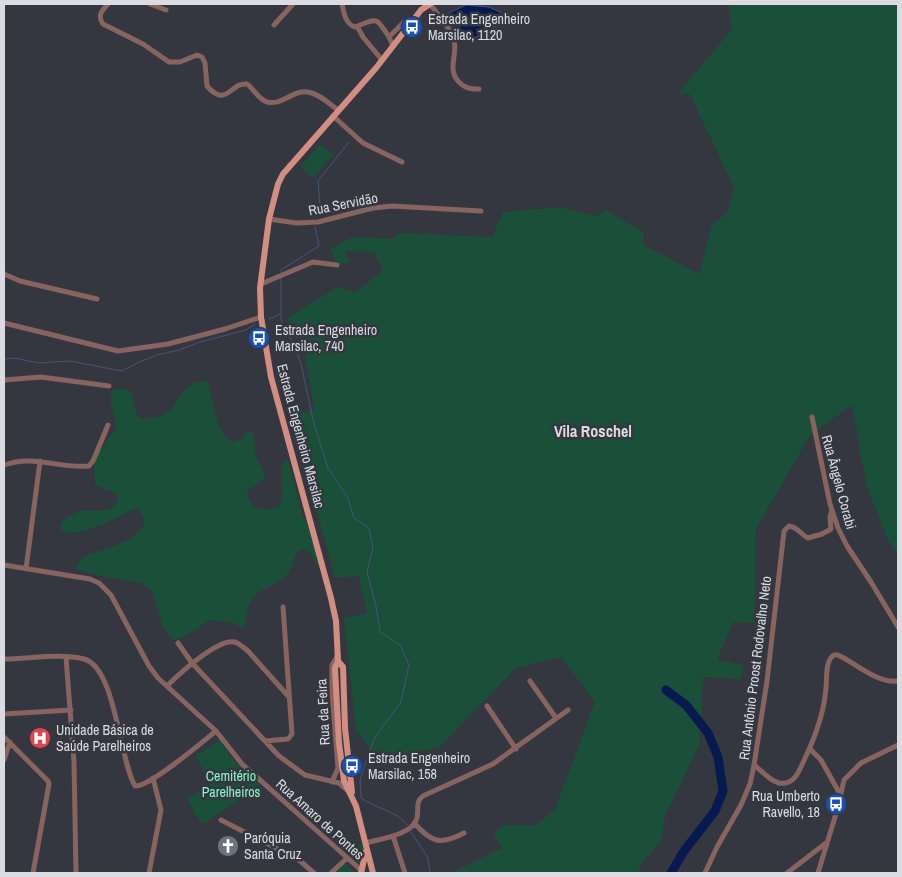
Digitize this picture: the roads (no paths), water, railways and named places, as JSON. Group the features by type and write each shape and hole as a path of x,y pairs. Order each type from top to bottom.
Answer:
{"main road":[{"name":"Estrada Engenheiro Marsilac","path":"352,796 342,782 340,768 335,668 338,658 336,621 271,377 261,317 261,284 269,219 278,184 283,174 382,60 421,10 430,4"},
{"name":"Estrada Engenheiro Marsilac","path":"338,658 343,668 345,728 352,796 373,873"},
{"path":"340,768 347,768 350,773 342,782"},
{"name":"Estrada Engenheiro Marsilac","path":"361,872 366,847"}],"street":[{"path":"108,4 100,14 100,20 103,24 143,44 165,60 174,62 197,55 202,57 205,63 207,86 216,93 221,95 228,94 239,84 244,84 251,87 265,101 274,102 298,92 307,92 319,96 336,113 355,137 402,162"},
{"path":"150,4 166,10"},
{"path":"274,25 293,4"},
{"path":"342,4 348,23 357,26 368,20 379,22 393,46"},
{"path":"430,4 453,36 455,50 452,65 455,77 465,88 479,89"},
{"path":"389,37 404,22 414,21"},
{"path":"357,26 363,38 382,60"},
{"name":"Rua Servidão","path":"269,219 296,223 318,222 374,208 392,206 481,211"},
{"path":"261,284 313,262 337,265"},
{"path":"4,274 20,281 96,299"},
{"path":"4,323 112,350 124,351 177,342 225,330 261,317"},
{"path":"4,380 41,378 109,386"},
{"name":"Rua Ângelo Corabi","path":"812,417 832,510 843,541 879,594 898,627"},
{"path":"4,465 23,460 89,466 93,462 108,425"},
{"path":"26,569 40,461"},
{"name":"Rua Antônio Proost Rodovalho Neto","path":"705,873 750,784 767,681 784,531 791,526 808,538 828,532 831,529 830,517 832,510"},
{"name":"Rua Amaro de Pontes","path":"4,565 90,579 105,588 118,607 149,666 158,678 216,731 242,764 361,872"},
{"path":"265,741 283,740 290,737 292,730 283,607"},
{"path":"168,686 192,663 228,642 237,643 248,651 289,697"},
{"path":"178,643 192,663 265,741 294,768 314,778 342,782"},
{"path":"754,765 774,781 785,783 796,777 810,749 822,712 828,663 836,654 842,656 869,675 892,682 898,681"},
{"path":"66,657 74,762 76,873"},
{"path":"4,659 66,657 91,662 101,674 112,703 130,776 135,786 142,785 153,778 216,731"},
{"path":"530,680 556,718"},
{"path":"487,706 516,749"},
{"path":"4,714 70,710"},
{"path":"366,847 408,829 414,824 417,818 418,802 423,796 486,768 516,749 568,710"},
{"path":"4,737 49,784 33,873"},
{"path":"4,760 10,742"},
{"path":"818,873 844,780 861,763 898,745"},
{"path":"810,749 821,760 840,794"},
{"path":"332,782 340,768"},
{"path":"149,873 161,810 153,778"},
{"path":"221,820 299,860 314,873"},
{"path":"414,824 426,837 434,840 446,840 464,833"},
{"path":"393,836 406,873"},
{"path":"787,873 826,843"},
{"path":"331,873 346,859"}],"water":[{"path":"466,5 489,7 502,13 502,24 483,29 473,39 460,40 445,15"}],"waterway":[{"path":"316,217 320,206 318,181 349,142"},
{"path":"281,273 281,270 319,246 315,227"},
{"path":"281,277 281,317 284,330 293,342 301,364 314,424 328,468 348,498 354,518 369,528 373,548 367,571 376,606 380,632 400,645 409,665 401,702 375,737 368,755 360,780 361,798 398,816 407,825"},
{"path":"269,319 280,314"},
{"path":"4,359 14,358 39,363 70,361 122,371 157,355 246,330 255,324"},
{"path":"666,690 686,705 708,733 718,757 723,791 715,811 684,851 671,873"},
{"path":"411,832 428,858 430,873"}],"place":[{"name":"Estrada Engenheiro Marsilac, 1120","path":"412,27"},
{"name":"Estrada Engenheiro Marsilac, 740","path":"259,338"},
{"name":"Unidade Básica de Saúde Parelheiros","path":"40,738"},
{"name":"Estrada Engenheiro Marsilac, 158","path":"352,766"},
{"name":"Rua Umberto Ravello, 18","path":"836,804"},
{"name":"Paróquia Santa Cruz","path":"228,846"}],"district":[{"name":"Vila Roschel","path":"593,431"}],"park label":[{"name":"Cemitério Parelheiros","path":"231,784"}]}
